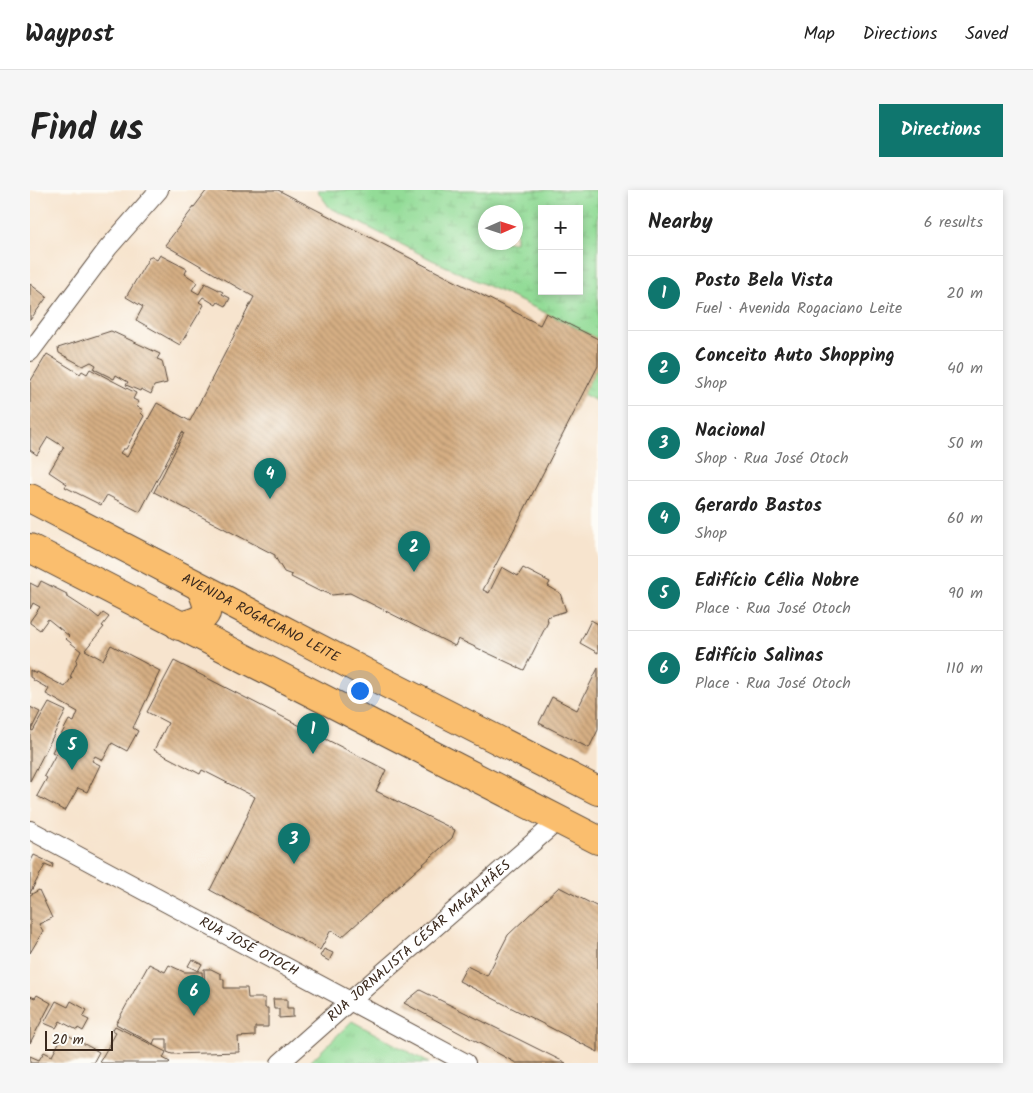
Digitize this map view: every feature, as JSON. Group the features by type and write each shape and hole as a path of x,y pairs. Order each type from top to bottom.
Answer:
{"main road":[{"name":"AVENIDA ROGACIANO LEITE","path":"30,498 323,651 598,791"},
{"path":"30,548 598,840"},
{"path":"179,626 195,623 202,619 206,613 205,597 200,587"},
{"path":"304,689 296,673 298,662 306,654 314,651 323,651"}],"street":[{"path":"30,352 108,248 159,190"},
{"name":"RUA JORNALISTA CÉSAR MAGALHÃES","path":"280,1063 559,820"},
{"name":"RUA JOSÉ OTOCH","path":"30,830 466,1063"}],"green space":[{"path":"317,190 598,190 598,339 546,313 430,259 329,207"},
{"path":"598,366 598,402 583,394"},
{"path":"352,1021 429,1063 309,1063"}],"building":[{"path":"207,190 278,190 540,325 546,313 598,339 598,366 483,590 489,593 502,567 518,576 523,568 550,582 548,586 560,593 566,611 547,617 548,622 524,670 458,639 455,646 350,593 332,595 321,592 284,572 275,555 154,492 184,433 182,432 140,512 107,495 101,505 65,487 67,484 49,472 64,447 48,437 37,455 30,450 30,382 47,354 80,374 82,371 87,374 90,369 136,393 133,399 139,402 136,406 143,410 141,413 144,416 126,449 123,449 120,453 127,457 157,403 190,421 254,297 165,245"},
{"path":"160,255 187,269 185,274 197,282 192,290 199,294 205,283 223,292 222,294 230,298 226,306 218,302 216,305 203,297 199,302 204,305 180,345 136,320 143,307 126,297 150,256 157,260"},
{"path":"30,284 47,297 30,320"},
{"path":"111,331 160,354 157,359 162,361 167,383 154,386 151,394 141,389 140,391 126,385 128,382 116,375 114,379 94,369 96,365 91,362 83,366 59,353 58,348"},
{"path":"41,581 67,594 66,596 99,618 103,613 109,617 102,626 104,627 85,650 103,660 111,645 160,671 133,728 138,731 127,751 112,743 103,760 95,756 92,761 100,765 87,792 78,788 65,811 37,796 47,778 44,776 56,754 52,752 69,720 74,722 78,712 46,694 49,689 30,677 30,670 65,687 72,677 70,677 81,651 66,639 69,636 48,619 40,630 30,623 40,607 33,603 30,609 30,583 38,587"},
{"path":"591,620 598,624 598,653 580,643"},
{"path":"174,661 386,770 376,791 455,830 452,838 342,937 331,930 320,950 210,890 248,815 255,797 202,770 200,774 154,750 168,723 147,712"},
{"path":"598,668 598,730 589,748 539,723 552,697 577,710"},
{"path":"49,703 66,711 30,781 30,707 40,712 31,730 33,731"},
{"path":"34,855 53,864 52,868 45,865 30,893 30,863"},
{"path":"559,887 598,907 598,1052 459,981 467,966 487,976 508,935"},
{"path":"39,890 52,918 39,924 43,931 30,953 30,895"},
{"path":"324,949 333,953 329,961 320,956"},
{"path":"192,959 202,964 198,971 188,966"},
{"path":"149,964 165,972 169,965 184,972 202,972 203,988 205,988 204,969 211,969 221,974 221,979 224,979 224,988 247,988 248,998 265,998 265,1008 268,1008 268,1027 255,1027 255,1036 238,1037 239,1052 172,1054 167,1052 167,1039 155,1039 153,1044 116,1024"},
{"path":"420,990 566,1063 516,1063 404,1003"},
{"path":"37,995 51,1003 30,1043 30,996 35,998"},
{"path":"273,999 287,999 287,1008 293,1008 293,1017 279,1018 279,1009 274,1009"},
{"path":"56,1001 68,1007 71,1001 87,1010 83,1017 89,1020 83,1031 60,1021 56,1028 44,1023"},
{"path":"115,1026 166,1052 163,1058 170,1062 101,1063 100,1061 116,1033 112,1031"},
{"path":"64,1033 99,1052 93,1063 30,1063 30,1056 39,1060 44,1052 52,1056"}],"place":[{"name":"Gerardo Bastos","path":"270,499"},
{"name":"Conceito Auto Shopping","path":"414,572"},
{"name":"Posto Bela Vista","path":"313,754"},
{"name":"Edifício Célia Nobre","path":"72,770"},
{"name":"Nacional","path":"294,864"},
{"name":"Edifício Salinas","path":"194,1016"}]}
